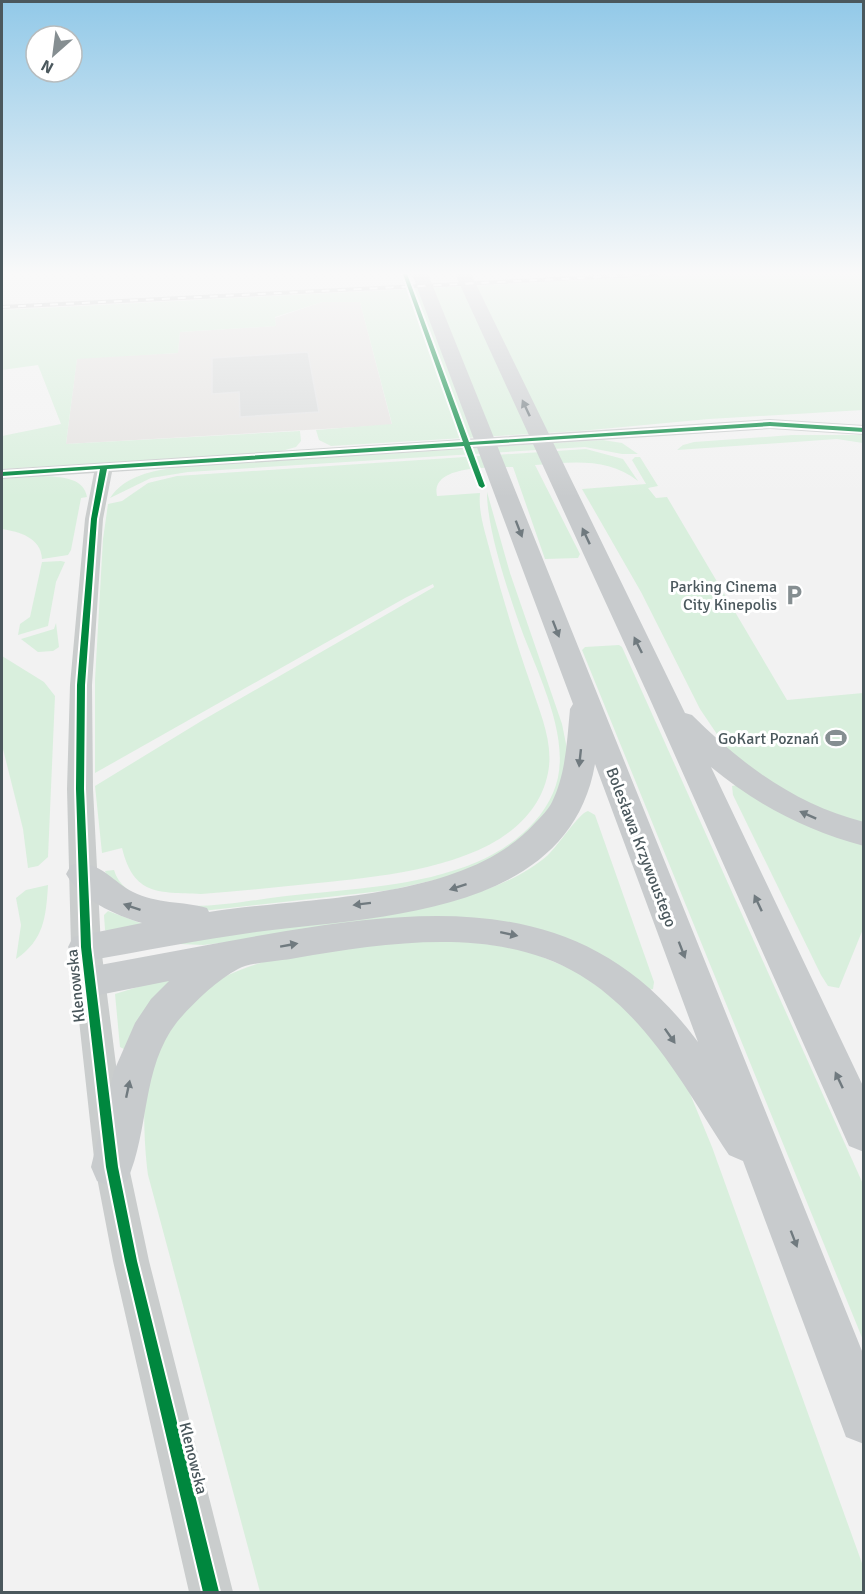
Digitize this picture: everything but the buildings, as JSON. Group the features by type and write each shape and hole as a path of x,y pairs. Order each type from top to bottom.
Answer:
{"main road":[{"name":"Bolesława Krzywoustego","path":"449,348 864,1419"},
{"path":"499,348 663,697 864,1133"},
{"path":"663,697 678,717 739,774 785,805 818,820 864,834"},
{"path":"86,947 253,919 420,897 450,890 498,872 547,834 570,798 578,776 585,699"},
{"path":"83,874 113,899 148,912 193,918 253,919"},
{"path":"89,982 231,955 377,931 418,928 491,930 533,940 596,967 632,993 664,1026 773,1184"},
{"path":"112,1167 132,1074 157,1019 189,985 231,955"}],"street":[{"path":"770,424 801,417 864,415"},
{"path":"2,474 770,424 864,430"},
{"name":"Klenowska","path":"104,467 94,519 81,685 83,874 89,982 112,1167 136,1283 212,1593"}],"shaded area":[{"path":"178,348 372,348 392,425 66,444 77,358 178,353"}],"green space":[{"path":"2,348 178,348 178,353 77,359 66,444 300,431 301,441 296,447 278,452 2,469 2,436 61,424 38,365 2,370"},
{"path":"372,348 863,348 863,410 709,419 580,431 331,446 319,440 316,430 392,424"},
{"path":"792,435 863,435 863,443 837,439 677,450 683,445 694,442"},
{"path":"603,440 622,443 638,454 622,454 585,447 188,472 151,478 110,498 123,484 140,475 178,467"},
{"path":"586,449 623,459 638,481 626,473 602,465 576,462 535,465 580,554 578,558 545,559 513,467 479,468 453,473 443,478 437,486 437,496 480,493 481,516 491,555 548,739 548,773 536,804 514,828 486,846 454,860 418,869 348,880 201,894 172,893 150,888 133,875 122,848 102,853 95,786 203,720 434,587 433,584 405,598 95,773 95,680 103,539 108,504 122,501 148,483 177,476"},
{"path":"640,457 658,486 648,488 656,498 667,497 787,700 863,693 863,826 799,803 729,752 700,709 641,592 582,489 646,484 632,460"},
{"path":"43,476 70,479 81,485 87,497 81,498 71,550 68,555 42,559 38,545 28,537 2,529 2,479"},
{"path":"487,492 510,573 562,724 567,749 566,780 535,830 469,872 391,890 202,911 152,907 108,879 105,871 114,870 122,884 136,894 146,899 180,906 216,905 383,886 431,877 477,862 511,843 531,825 553,793 559,773 560,751 551,706 518,620 498,556 490,522"},
{"path":"42,562 65,562 56,582 48,626 18,635 20,624 30,617"},
{"path":"56,623 59,647 53,651 38,652 21,639 54,629"},
{"path":"619,645 622,647 863,1184 863,1340 582,650 585,647"},
{"path":"2,656 44,682 55,696 48,857 38,866 28,868 23,829 2,745"},
{"path":"737,785 863,843 863,929 839,988 828,986 821,975 733,795 732,786"},
{"path":"588,811 595,815 654,982 653,989 649,990 592,954 338,929 203,945 180,944 179,940 439,904 468,896 523,873 536,864 548,855 579,817"},
{"path":"48,885 42,927 33,944 16,959 21,925 16,898 26,890"},
{"path":"108,911 143,924 109,934 105,930 104,915"},
{"path":"447,939 523,949 576,971 635,1013 686,1084 712,1147 863,1566 863,1592 260,1592 148,1175 145,1102 151,1062 190,1000 216,982 245,968 312,951"},
{"path":"180,974 126,1050 120,1047 115,994"}],"cycle path":[{"path":"432,348 482,486"},
{"path":"2,474 770,424 864,430"},
{"path":"104,467 94,519 81,685 80,789 86,947 112,1167 131,1261 211,1592"}],"place":[{"name":"Parking Cinema City Kinepolis","path":"794,595"},
{"name":"GoKart Poznań","path":"836,738"}]}
